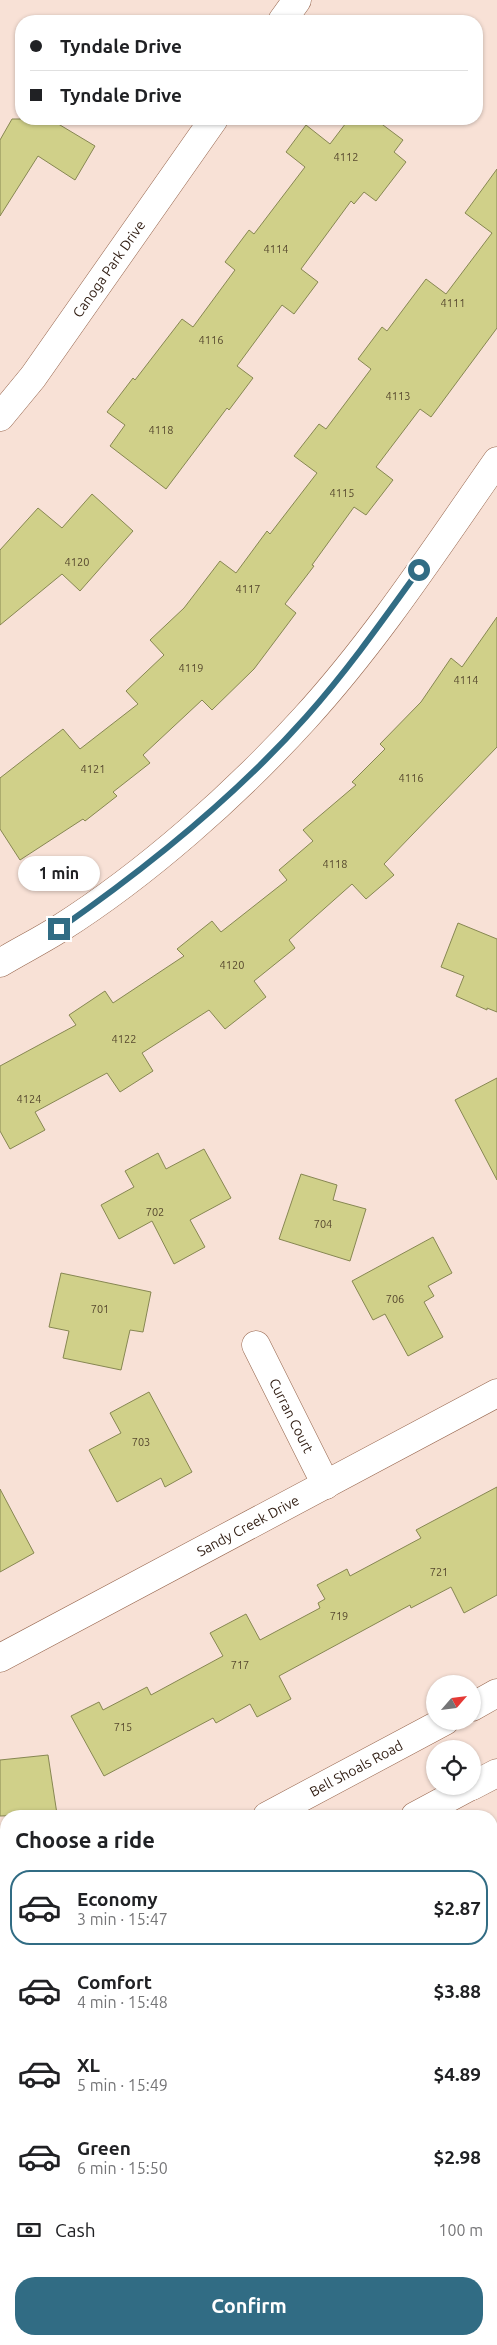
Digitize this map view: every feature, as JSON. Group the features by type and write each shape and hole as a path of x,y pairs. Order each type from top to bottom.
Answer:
{"street":[{"path":"286,15 297,0"},
{"name":"Canoga Park Drive","path":"0,417 32,377 210,125"},
{"path":"0,963 59,929 119,887 193,826 274,752 354,660 497,461"},
{"name":"Curran Court","path":"256,1345 326,1485"},
{"name":"Sandy Creek Drive","path":"0,1658 497,1393"},
{"path":"481,1702 497,1694"},
{"name":"Bell Shoals Road","path":"279,1810 428,1730"},
{"path":"481,1781 497,1773"},
{"path":"426,1810 455,1795"}],"building":[{"path":"12,119 15,119 15,125 60,125 95,146 75,180 38,156 0,216 0,140"},
{"path":"306,125 330,144 344,125 383,125 403,140 394,152 406,162 376,201 364,192 354,204 351,201 301,269 318,282 294,314 282,305 237,366 253,378 229,410 227,408 166,489 110,446 125,425 107,412 133,378 135,380 182,319 193,327 235,270 225,262 249,230 254,234 305,167 286,152"},
{"path":"497,169 497,328 431,417 420,409 376,467 393,480 366,515 354,507 312,565 314,566 285,604 296,613 254,669 212,710 202,700 143,755 150,763 113,792 117,796 85,821 83,819 20,860 0,829 0,778 63,729 80,749 138,704 126,691 164,655 150,640 184,608 220,561 236,573 267,531 270,534 317,473 294,456 319,424 326,429 371,369 358,359 382,327 387,331 426,279 446,294 492,233 465,213"},
{"path":"92,494 133,531 80,591 62,574 0,625 0,550 38,508 62,528"},
{"path":"497,617 497,747 384,864 394,875 366,899 352,884 289,940 295,948 254,981 266,997 225,1029 209,1010 142,1053 153,1071 120,1092 107,1073 35,1112 45,1130 10,1149 0,1131 0,1066 76,1025 69,1015 105,991 113,1003 184,956 177,949 212,921 221,932 287,880 279,870 313,841 303,830 356,785 352,782 385,749 380,744 421,702 451,658 462,667"},
{"path":"458,923 497,939 497,1012 487,1008 487,1010 456,996 464,976 441,967"},
{"path":"497,1078 497,1180 455,1100"},
{"path":"204,1149 231,1198 190,1220 205,1247 174,1264 152,1221 119,1239 101,1205 134,1187 125,1171 158,1153 166,1169"},
{"path":"301,1174 337,1185 333,1200 366,1209 350,1261 279,1239"},
{"path":"433,1237 452,1273 428,1286 434,1296 424,1302 443,1337 408,1356 385,1314 373,1320 352,1281"},
{"path":"61,1273 151,1292 143,1332 130,1330 121,1370 63,1358 69,1331 49,1327"},
{"path":"149,1392 192,1472 165,1487 161,1478 117,1502 89,1450 121,1433 110,1413"},
{"path":"497,1487 497,1595 464,1613 451,1587 411,1608 410,1605 279,1676 291,1699 257,1717 250,1704 216,1723 213,1718 104,1776 71,1716 99,1702 103,1710 147,1687 151,1695 223,1656 210,1633 246,1614 260,1640 320,1608 318,1603 325,1599 317,1585 347,1569 350,1576 421,1538 416,1530"},
{"path":"0,1489 34,1553 0,1572"},
{"path":"48,1755 56,1810 0,1810 0,1760"}],"route":[{"path":"59,929 119,887 172,845 274,752 354,660 419,570"}]}
